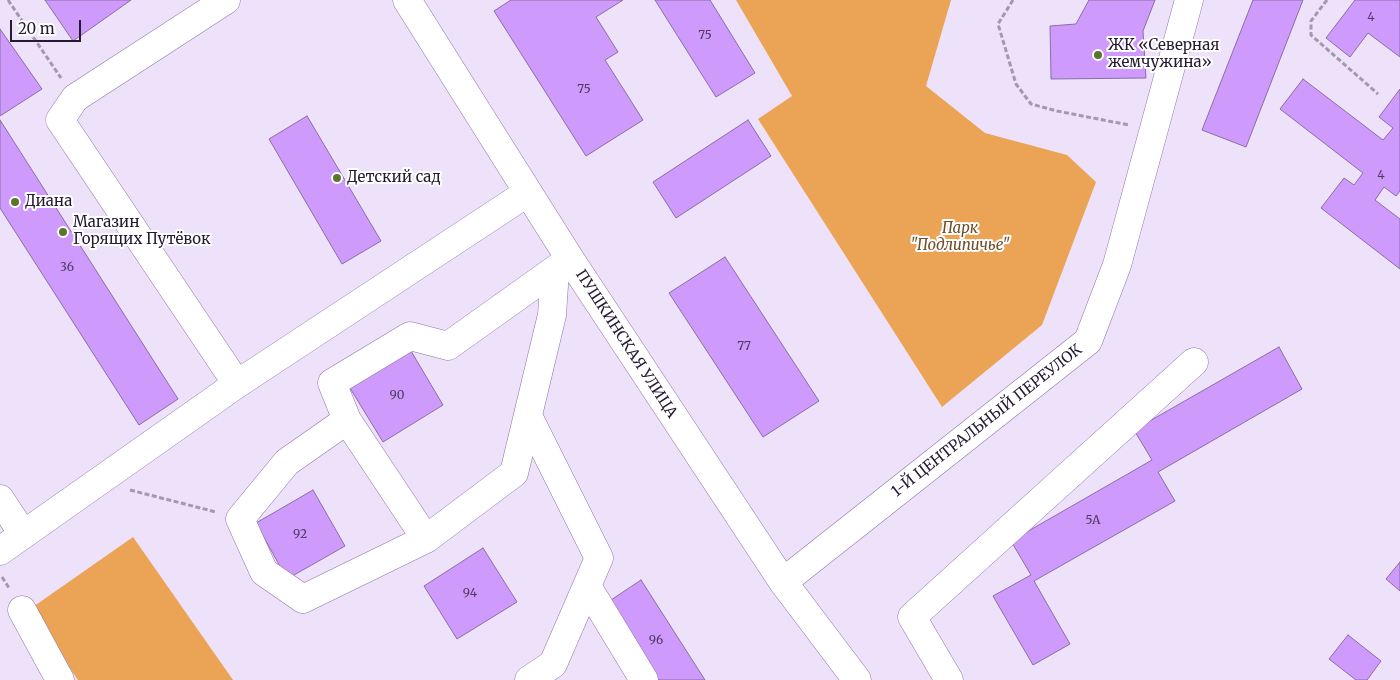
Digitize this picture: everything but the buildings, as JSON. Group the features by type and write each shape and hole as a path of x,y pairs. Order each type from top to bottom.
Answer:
{"street":[{"path":"225,0 75,98 60,120 237,384"},
{"name":"ПУШКИНСКАЯ УЛИЦА","path":"407,0 528,193 562,265 782,582 857,680"},
{"name":"1-Й ЦЕНТРАЛЬНЫЙ ПЕРЕУЛОК","path":"782,582 1088,341 1117,265 1189,0"},
{"path":"0,551 237,384 528,193"},
{"path":"347,420 287,462 240,519 264,572 303,599 426,539 514,473 562,265"},
{"path":"426,539 347,420 332,383 410,336 448,346 562,265"},
{"path":"949,680 912,617 1194,362"},
{"path":"528,416 599,558 553,664 529,680"},
{"path":"0,499 23,534"},
{"path":"587,586 644,680"},
{"path":"22,610 60,680"}],"path":[{"path":"8,0 75,98"},
{"path":"1014,0 998,24 1016,84 1031,104 1057,111 1153,129"},
{"path":"1326,0 1311,21 1311,35 1378,94"},
{"path":"98,482 240,519"}],"green space":[{"name":"Парк \"Подлипичье\"","path":"736,0 951,0 926,86 985,133 1067,155 1096,182 1042,325 942,407 758,119 792,96"},
{"path":"133,537 233,680 78,680 30,609"}],"place":[{"name":"ЖК «Северная жемчужина»","path":"1098,55"},
{"name":"Детский сад","path":"337,178"},
{"name":"Диана","path":"15,202"},
{"name":"Магазин Горящих Путёвок","path":"63,232"}]}
